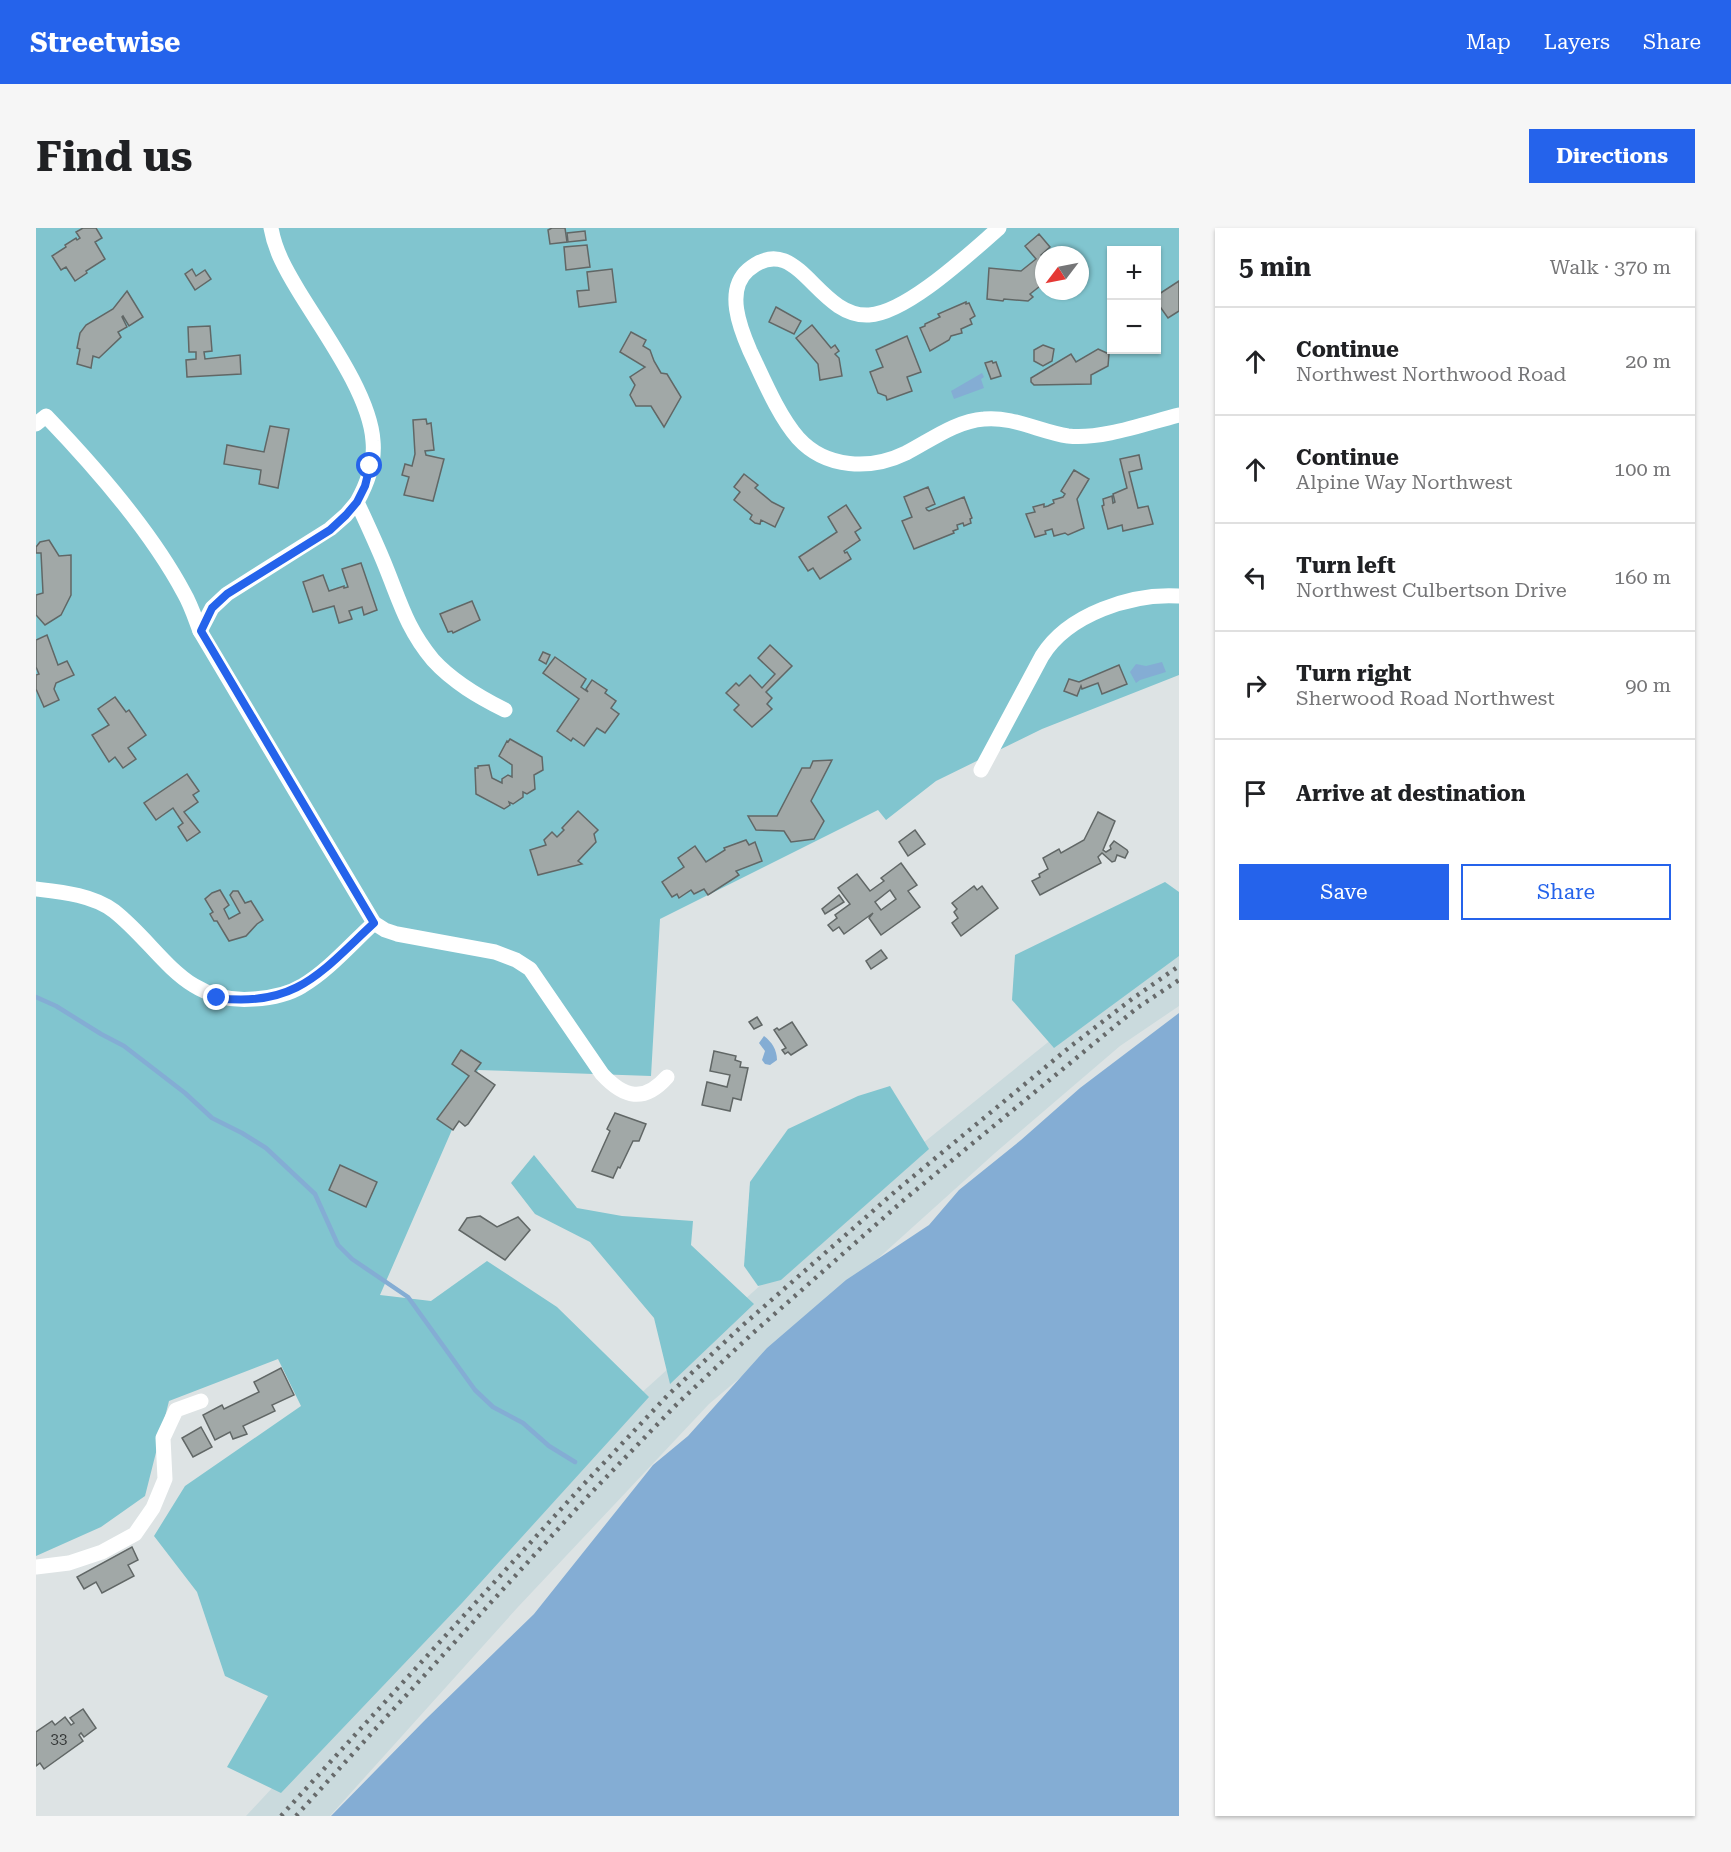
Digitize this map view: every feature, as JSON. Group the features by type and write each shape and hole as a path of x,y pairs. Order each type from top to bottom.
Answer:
{"street":[{"path":"201,631 212,608 227,594 330,530 346,515 357,502 365,486 370,466 373,441 369,417 338,356 284,266 275,248 271,228"},
{"path":"992,230 968,255 917,293 898,306 871,315 849,312 838,307 796,265 785,260 768,259 746,272 741,278 736,301 741,328 765,382 783,416 799,438 810,448 834,461 860,465 896,457 957,426 977,419 999,419 1053,433 1075,436 1117,430 1179,414"},
{"path":"41,420 77,449 135,519 184,593 201,631 374,923 397,934 495,952 516,960 530,969 542,984 602,1074 613,1085 625,1092 637,1095 653,1089 667,1077"},
{"path":"357,502 386,568 404,617 419,641 449,675 481,698 505,710"},
{"path":"981,770 1042,656 1054,640 1084,619 1122,602 1179,596"},
{"path":"36,888 75,895 113,910 176,973 196,988 217,998 239,1001 284,994 302,987 374,923"},
{"path":"36,1567 69,1563 102,1552 135,1534 153,1508 165,1479 163,1438 176,1410 201,1401"}],"shaded area":[{"path":"36,228 1179,228 1179,675 1042,729 936,781 886,820 878,810 660,919 651,1076 478,1070 380,1295 431,1301 487,1261 557,1307 649,1397 462,1603 281,1793 227,1767 268,1696 225,1676 197,1592 154,1536 185,1486 301,1406 278,1359 169,1401 145,1496 101,1527 36,1556"},
{"path":"982,373 984,388 954,399 951,391"},
{"path":"1162,662 1166,672 1136,683 1130,672 1136,664 1146,666"},
{"path":"1165,882 1179,892 1179,956 1054,1048 1012,1000 1015,955"},
{"path":"1179,940 1179,1006 1120,1046 995,1153 833,1299 709,1404 518,1607 330,1816 246,1816 638,1396 871,1185 1088,1010"},
{"path":"1179,1013 1179,1816 331,1816 534,1614 653,1465 688,1436 767,1348 846,1280 929,1225 959,1190 1080,1088"},
{"path":"764,1036 772,1044 776,1053 777,1060 770,1065 765,1064 762,1060 765,1051 759,1043"},
{"path":"890,1086 929,1149 781,1280 758,1286 744,1266 750,1182 788,1129 858,1096"},
{"path":"534,1155 577,1208 622,1216 693,1221 691,1245 754,1304 670,1384 654,1318 590,1242 535,1214 511,1183"}],"building":[{"path":"83,228 96,228 102,238 95,242 105,259 75,281 66,267 61,270 52,256 66,247 65,245 80,238 76,232"},
{"path":"565,228 567,242 550,244 548,230"},
{"path":"585,231 586,240 568,242 567,233"},
{"path":"1039,234 1049,246 1035,246 1035,258 1025,246"},
{"path":"587,245 590,267 566,270 564,247"},
{"path":"1035,260 1035,290 1030,294 1033,297 1028,301 987,299 989,268 1021,271"},
{"path":"192,269 196,276 205,270 211,279 195,290 185,274"},
{"path":"612,269 616,302 579,307 577,291 589,290 587,272"},
{"path":"1179,281 1179,311 1168,318 1161,308 1161,293"},
{"path":"127,291 143,317 129,326 123,316 127,327 118,332 121,337 99,358 93,356 91,368 77,364 80,333 86,325 113,309"},
{"path":"966,302 966,304 969,303 975,316 970,319 972,324 961,329 962,333 951,336 949,340 930,351 920,328 940,317 938,314"},
{"path":"776,307 801,321 794,334 769,322"},
{"path":"812,325 831,348 835,345 839,351 835,354 839,358 842,376 820,380 818,364 796,338"},
{"path":"210,326 212,351 204,352 205,359 240,355 241,374 187,377 186,360 196,359 196,352 189,352 188,327"},
{"path":"631,332 646,340 643,346 650,350 661,373 667,374 681,397 664,427 651,406 636,406 630,395 635,385 630,377 645,367 620,352"},
{"path":"907,336 921,372 907,377 912,391 887,400 886,396 878,393 870,372 883,367 876,350"},
{"path":"1043,345 1054,349 1052,361 1043,366 1034,361 1034,350"},
{"path":"1098,349 1109,354 1108,366 1091,375 1091,384 1034,385 1031,382 1031,378 1071,354 1076,362"},
{"path":"996,362 1001,376 991,379 985,363"},
{"path":"426,419 427,424 431,423 434,450 425,451 426,455 444,459 433,501 404,495 409,477 402,475 405,464 412,466 415,454 413,420"},
{"path":"270,426 289,429 278,488 259,484 261,470 224,464 227,445 264,452"},
{"path":"1139,455 1142,469 1129,472 1138,508 1148,506 1153,524 1123,531 1122,525 1108,529 1102,506 1104,505 1103,499 1112,496 1113,503 1115,502 1113,494 1127,488 1120,459"},
{"path":"1074,470 1089,479 1077,499 1084,528 1068,535 1065,533 1054,536 1052,529 1045,531 1046,534 1035,537 1026,514 1035,512 1033,507 1044,504 1044,507 1048,506 1054,503 1053,500 1063,497 1065,494 1061,491"},
{"path":"744,474 758,485 755,488 772,502 784,508 775,527 761,520 760,524 755,523 750,519 752,515 734,500 740,492 734,487"},
{"path":"928,487 935,504 926,508 927,510 964,497 972,518 971,523 964,526 963,523 957,525 958,529 953,531 954,533 914,549 902,521 912,517 904,497"},
{"path":"846,505 861,528 855,532 860,540 844,551 851,559 820,579 813,568 808,571 799,557 837,532 828,517"},
{"path":"49,540 59,556 71,555 71,595 61,615 45,625 36,615 36,595 43,593 41,553 36,553 36,547 40,542"},
{"path":"361,563 377,610 364,615 362,607 349,611 352,619 339,623 334,606 313,612 303,582 323,575 329,591 344,586 344,588 348,587 342,569"},
{"path":"472,601 480,620 453,633 448,632 440,614"},
{"path":"47,635 58,665 67,661 74,675 56,683 54,689 59,700 44,707 36,689 36,675 39,674 36,667 36,640"},
{"path":"770,645 792,666 766,692 772,698 767,704 772,709 752,727 734,710 739,705 726,693 736,683 739,686 750,675 762,688 775,674 758,658"},
{"path":"543,652 550,655 546,664 539,660"},
{"path":"555,657 586,679 581,687 588,692 586,689 592,680 607,690 605,693 616,701 611,708 619,714 605,733 597,728 584,746 573,738 571,741 557,731 579,699 543,673"},
{"path":"1119,665 1127,684 1102,694 1098,683 1082,689 1081,686 1077,696 1064,691 1069,679 1079,682"},
{"path":"115,697 126,712 129,710 146,735 128,748 136,759 123,768 115,757 109,762 92,735 109,725 98,709"},
{"path":"510,739 542,757 543,770 534,775 535,789 527,794 523,792 523,797 513,804 509,802 510,805 504,809 476,794 475,768 489,765 492,778 502,783 502,779 508,775 512,777 512,765 499,756"},
{"path":"832,760 811,801 824,821 814,839 791,842 784,831 756,830 748,816 777,816 802,768 810,768 813,761"},
{"path":"187,774 199,791 193,795 198,802 184,812 200,832 187,841 178,827 183,823 173,808 156,820 144,803"},
{"path":"578,811 598,830 594,834 596,842 578,861 582,864 538,875 530,850 546,845 544,840 552,832 557,837"},
{"path":"1098,812 1115,821 1103,850 1106,852 1111,849 1110,846 1114,841 1127,850 1125,858 1117,855 1115,861 1112,862 1102,853 1098,857 1101,863 1040,895 1032,881 1048,869 1043,858 1059,849 1061,853 1084,840"},
{"path":"915,830 925,844 908,856 899,842"},
{"path":"746,840 749,845 755,842 762,861 736,871 739,875 708,895 704,889 694,894 691,890 679,898 677,894 672,897 662,882 684,867 678,858 695,846 706,862 725,850 724,848"},
{"path":"901,863 917,885 908,891 920,907 881,935 869,918 873,913 844,934 839,927 833,931 828,925 837,918 835,915 850,904 838,888 857,874 870,891 884,881 881,878","holes":["890,890 896,899 881,910 875,902"]},
{"path":"974,886 977,890 982,886 998,908 961,936 952,923 958,918 954,912 957,909 952,903"},
{"path":"220,890 229,905 224,909 229,919 240,913 230,895 233,891 238,891 245,903 251,901 263,920 246,936 229,941 210,914 213,912 205,899"},
{"path":"839,895 844,902 825,914 822,909"},
{"path":"881,950 887,958 871,969 866,961"},
{"path":"757,1017 762,1025 754,1029 749,1022"},
{"path":"792,1022 807,1045 791,1055 788,1052 785,1054 782,1050 786,1048 774,1030 777,1028 779,1030"},
{"path":"461,1050 481,1063 475,1071 495,1085 468,1124 465,1126 459,1121 453,1130 437,1119 469,1076 452,1064"},
{"path":"714,1051 736,1056 735,1060 741,1062 740,1067 748,1068 741,1100 733,1098 730,1111 702,1105 707,1082 727,1087 730,1075 710,1071"},
{"path":"615,1113 646,1124 639,1141 633,1141 613,1178 592,1171 610,1131 607,1129"},
{"path":"340,1165 377,1182 366,1207 329,1190"},
{"path":"480,1216 497,1227 518,1217 530,1230 505,1260 459,1230 467,1218"},
{"path":"281,1368 294,1395 272,1405 275,1411 243,1426 247,1434 233,1439 230,1432 215,1440 203,1415 222,1405 224,1409 259,1392 254,1382"},
{"path":"201,1427 212,1447 193,1457 182,1438"},
{"path":"132,1547 138,1560 128,1565 134,1576 102,1593 96,1582 84,1589 77,1577"},
{"path":"83,1709 96,1728 84,1737 81,1733 79,1735 83,1741 44,1769 40,1763 36,1766 36,1732 52,1721 55,1725 65,1717 71,1725 74,1723 70,1718"}],"waterway":[{"path":"36,997 56,1006 124,1046 185,1093 212,1118 266,1148 315,1194 338,1245 352,1259 408,1297 475,1390 493,1407 523,1423 549,1446 575,1462"}],"railway":[{"path":"281,1816 667,1396 743,1325 898,1189 1071,1046 1179,966"},
{"path":"296,1816 590,1494 678,1403 753,1333 905,1199 1137,1008 1179,980"}],"route":[{"path":"217,998 239,1001 261,999 302,987 374,923 201,631 212,608 227,594 330,530 346,515 357,502 365,486 370,466"}]}
